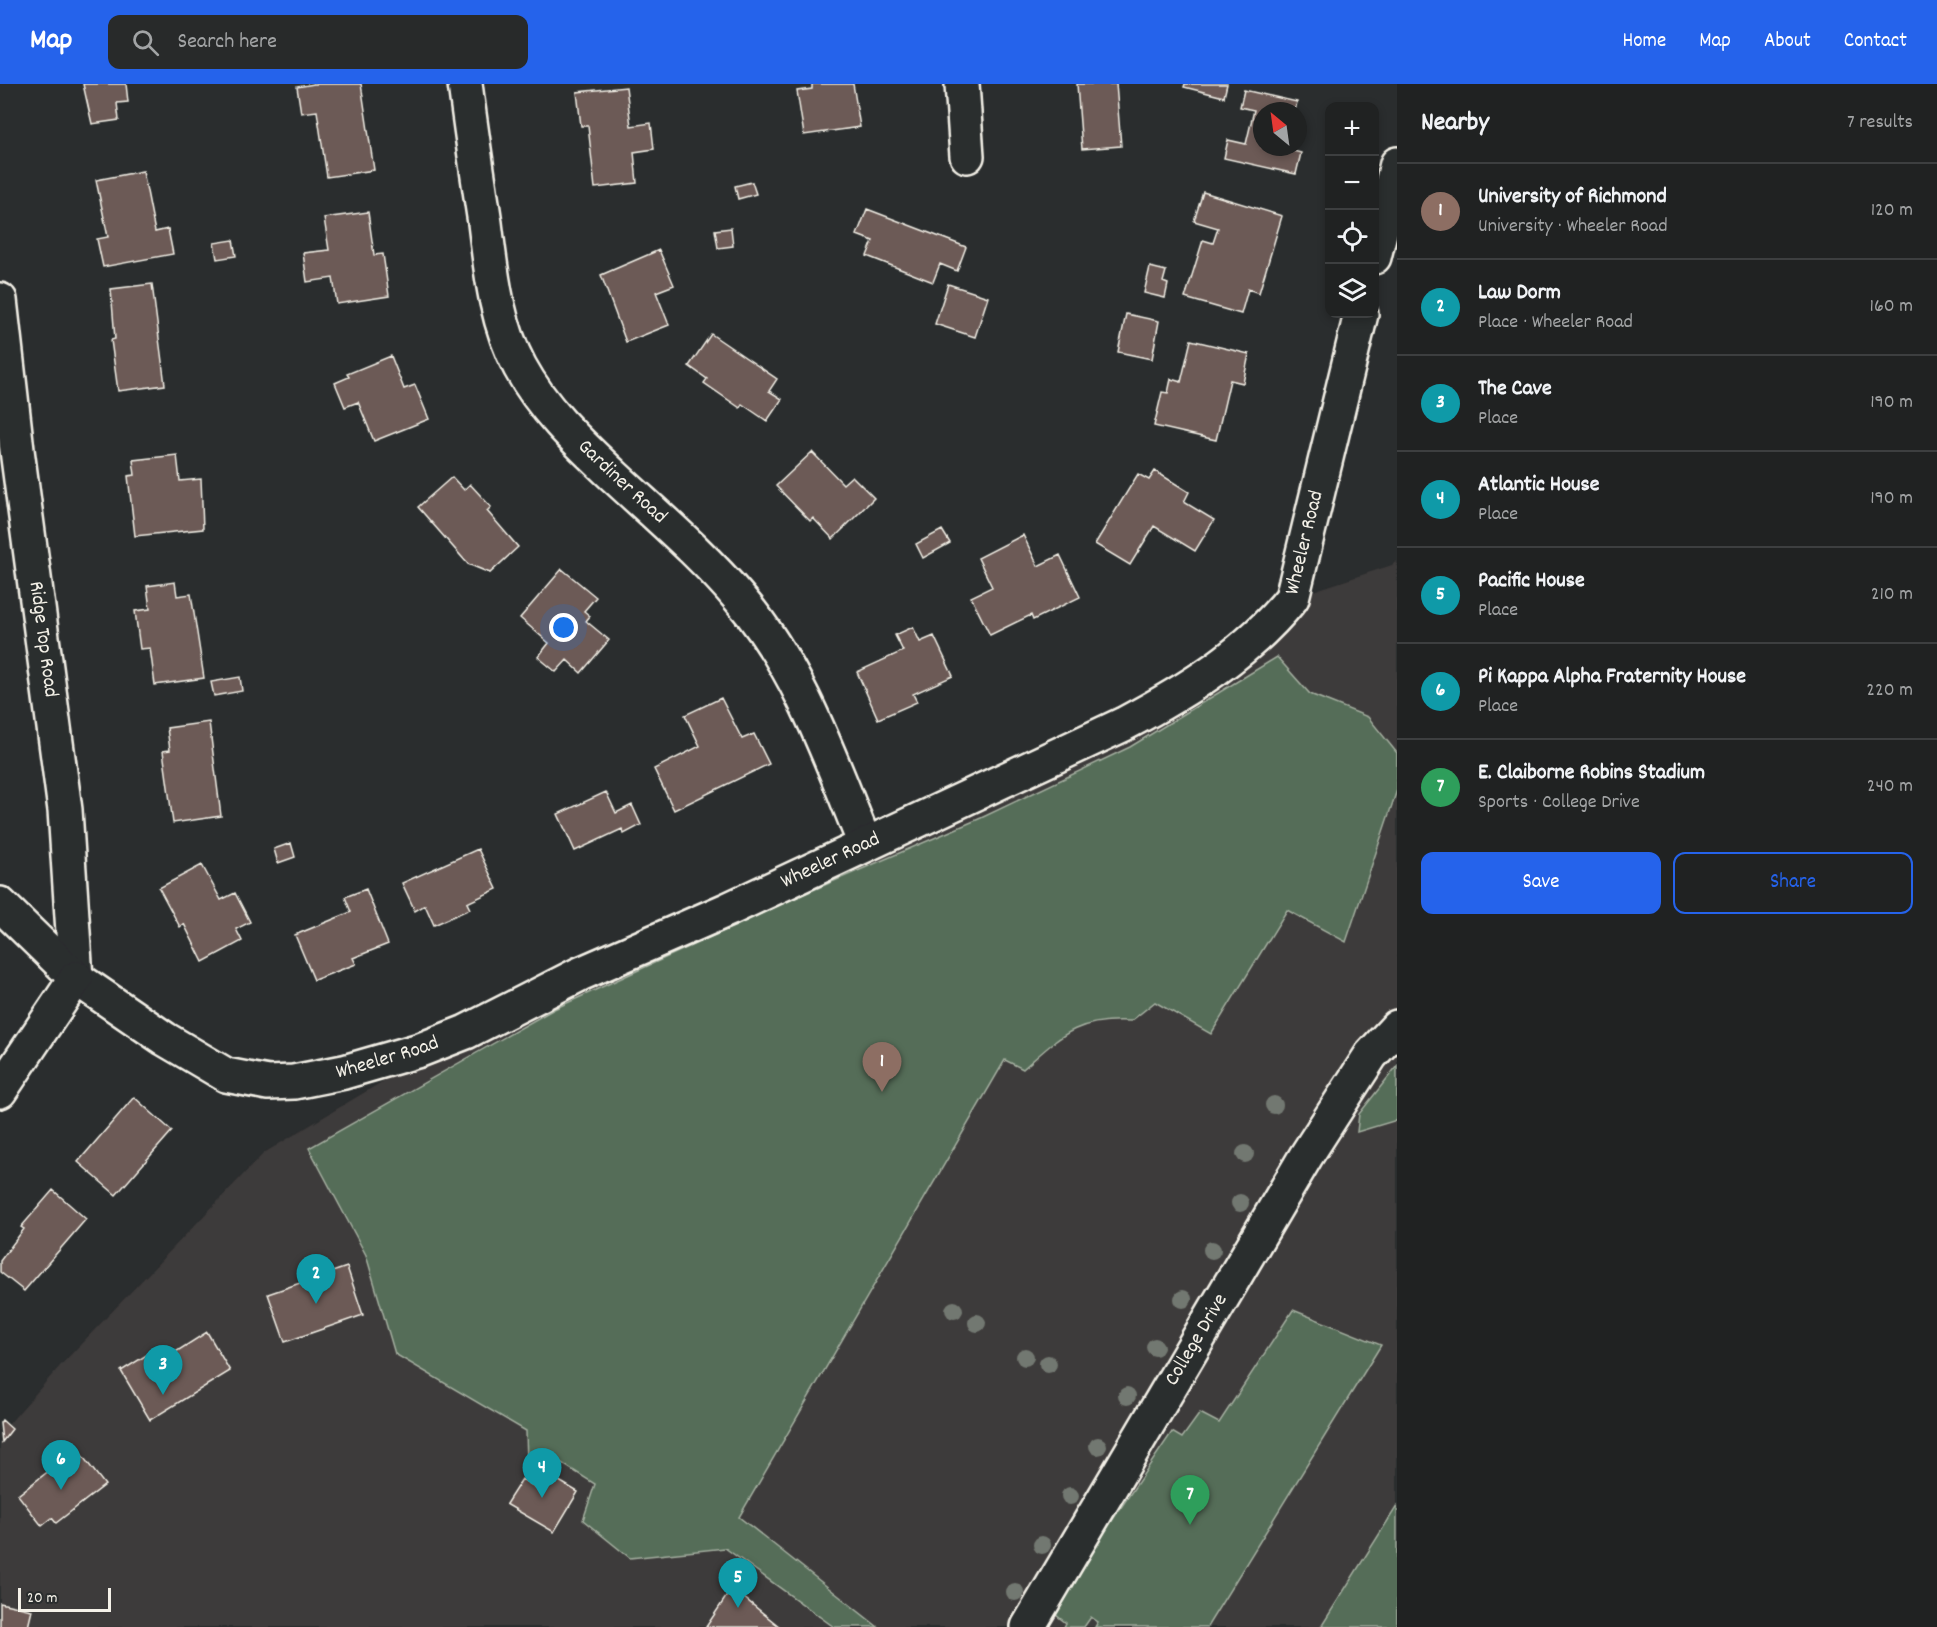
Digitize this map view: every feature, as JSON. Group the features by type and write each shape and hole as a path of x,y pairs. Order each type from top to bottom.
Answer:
{"street":[{"name":"Gardiner Road","path":"465,84 494,286 502,323 519,366 549,412 740,599 772,641 819,733 865,844"},
{"path":"962,84 967,156"},
{"path":"1379,237 1397,164"},
{"name":"Ridge Top Road","path":"0,300 18,462 65,810 76,978"},
{"name":"Wheeler Road","path":"0,904 76,978 165,1039 226,1075 268,1083 294,1082 344,1072 420,1050 466,1032 580,974 729,909 1124,724 1171,699 1231,659 1268,628 1292,598 1360,318"},
{"path":"0,1091 76,978"},
{"name":"College Drive","path":"1028,1627 1306,1156 1371,1055 1397,1027"}],"shaded area":[{"path":"1397,561 1397,1627 0,1627 0,1434 60,1366 264,1153 468,1030 1124,724 1292,598 1392,565"}],"green space":[{"path":"1277,657 1310,694 1368,717 1397,753 1397,790 1346,942 1287,910 1211,1034 1155,1002 1131,1021 1096,1022 1071,1031 1023,1069 1005,1060 739,1517 878,1627 834,1627 725,1548 630,1558 583,1520 595,1484 552,1457 536,1471 527,1463 526,1431 395,1354 366,1255 309,1148 554,1009 806,893 981,818 1130,747"},
{"path":"1397,1066 1397,1120 1357,1132 1359,1114"},
{"path":"1293,1310 1381,1345 1207,1627 1095,1627 1098,1622 1091,1617 1084,1627 1064,1627 1066,1623 1051,1611 1172,1432 1182,1438 1200,1413 1219,1423"},
{"path":"1397,1506 1397,1627 1321,1627"}],"building":[{"path":"83,84 126,84 128,102 117,103 119,120 92,124"},
{"path":"314,84 361,84 374,170 327,177 317,111 301,113 297,87"},
{"path":"812,84 853,84 860,127 804,135 797,91 812,89"},
{"path":"1077,84 1116,84 1121,146 1082,149"},
{"path":"1185,84 1227,84 1224,97 1184,87"},
{"path":"626,87 631,126 651,123 654,149 634,152 637,183 595,188 588,126 581,126 577,92"},
{"path":"1244,90 1297,102 1253,102 1253,110 1240,107"},
{"path":"1253,114 1253,156 1300,156 1296,174 1224,158 1228,140 1246,144"},
{"path":"143,171 155,232 168,229 173,254 103,267 97,239 108,237 96,180"},
{"path":"752,182 756,194 738,199 735,186"},
{"path":"1203,192 1282,216 1259,293 1248,289 1241,314 1185,298 1203,240 1213,243 1218,228 1194,221"},
{"path":"867,209 966,247 957,271 940,264 933,282 867,256 873,241 857,235"},
{"path":"368,212 374,255 383,254 389,296 337,304 333,278 307,282 303,253 329,250 324,218"},
{"path":"731,228 733,246 718,248 715,230"},
{"path":"233,240 236,256 217,259 214,243"},
{"path":"659,250 674,285 656,292 669,325 626,342 601,275"},
{"path":"1150,267 1166,271 1163,282 1168,284 1165,298 1144,293"},
{"path":"152,284 165,385 118,391 111,340 115,339 111,289"},
{"path":"948,284 988,297 975,337 935,324"},
{"path":"1126,314 1159,321 1152,359 1118,352"},
{"path":"711,334 777,379 769,391 782,399 767,421 742,404 740,408 704,383 707,379 689,366"},
{"path":"1191,340 1249,354 1243,383 1230,380 1216,440 1154,426 1162,392 1168,393 1171,379 1181,382"},
{"path":"391,356 404,389 415,385 429,419 374,441 358,402 345,407 335,383 349,377 347,374"},
{"path":"812,452 843,484 852,476 874,498 833,539 813,518 810,521 776,486"},
{"path":"177,455 180,481 201,479 203,529 135,536 128,476 135,475 133,460"},
{"path":"1155,471 1189,492 1184,502 1214,520 1195,551 1154,526 1130,565 1095,544 1138,474 1149,480"},
{"path":"452,477 464,490 470,484 491,507 487,511 518,547 490,573 468,564 418,507"},
{"path":"942,530 950,543 923,558 916,544"},
{"path":"1023,535 1038,566 1060,555 1080,597 1033,620 1031,615 990,635 971,597 992,587 978,558"},
{"path":"562,569 596,597 584,611 590,616 586,621 609,640 581,673 567,660 556,672 538,657 549,643 520,618"},
{"path":"175,582 177,596 191,594 204,678 155,685 150,648 140,649 135,611 150,609 147,586"},
{"path":"913,627 920,642 934,636 953,676 913,694 917,702 878,719 857,672 903,651 895,635"},
{"path":"240,677 242,691 214,696 211,682"},
{"path":"721,698 742,739 754,734 769,764 674,810 654,769 700,746 685,715"},
{"path":"209,722 221,816 173,823 163,751 170,750 167,728"},
{"path":"606,792 616,813 632,805 641,825 624,834 622,829 575,851 558,814"},
{"path":"291,843 295,857 278,863 274,849"},
{"path":"478,849 497,889 467,903 470,909 434,925 425,905 415,911 402,883"},
{"path":"202,865 221,900 235,893 250,922 236,929 242,941 203,962 184,924 180,927 159,888"},
{"path":"366,889 388,944 353,958 356,964 314,980 295,935 351,912 345,897"},
{"path":"134,1097 172,1131 116,1195 78,1162"},
{"path":"53,1190 86,1219 24,1291 0,1272 0,1261 24,1229 21,1227"},
{"path":"347,1267 363,1315 285,1342 268,1294"},
{"path":"207,1332 230,1371 150,1420 121,1371 161,1346 168,1357"},
{"path":"2,1420 12,1429 2,1442 0,1423"},
{"path":"77,1449 105,1485 56,1523 52,1518 42,1526 18,1495"},
{"path":"549,1475 578,1492 554,1532 506,1504 522,1479 540,1490"},
{"path":"732,1588 780,1627 706,1627"},
{"path":"0,1603 32,1610 28,1627 0,1627"}],"place":[{"name":"University of Richmond","path":"882,1092"},
{"name":"Law Dorm","path":"316,1304"},
{"name":"The Cave","path":"163,1395"},
{"name":"Pi Kappa Alpha Fraternity House","path":"61,1490"},
{"name":"Atlantic House","path":"542,1498"},
{"name":"E. Claiborne Robins Stadium","path":"1190,1525"},
{"name":"Pacific House","path":"738,1608"}]}
